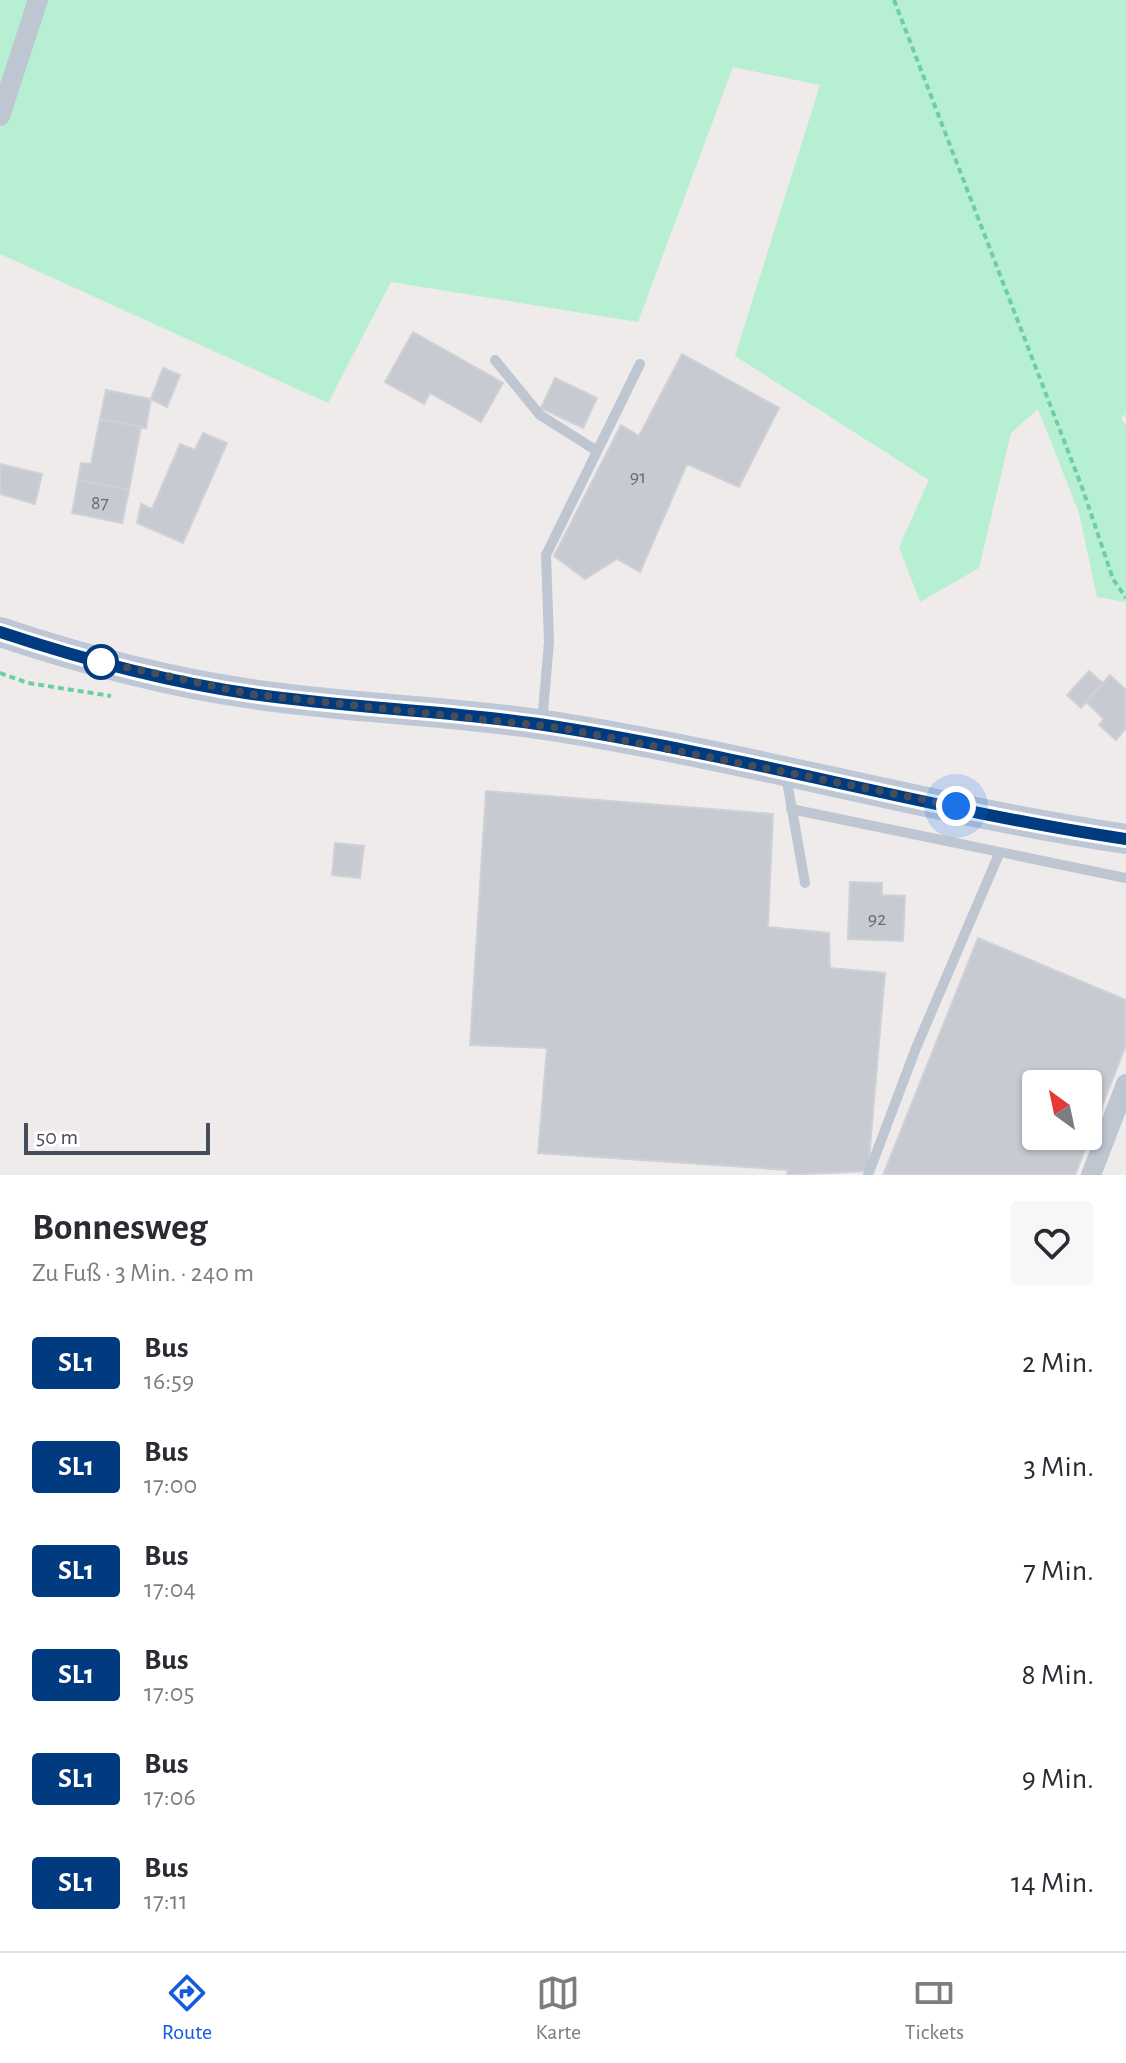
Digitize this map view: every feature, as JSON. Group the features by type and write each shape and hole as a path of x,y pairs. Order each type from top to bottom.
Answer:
{"street":[{"path":"0,116 38,0"},
{"path":"0,632 124,668 250,694 542,725 786,770 1069,830 1126,839"},
{"path":"1091,1175 1126,1084"}],"lane":[{"path":"495,360 540,415 597,451"},
{"path":"542,725 549,642 546,555 640,364"},
{"path":"786,770 805,883"},
{"path":"791,809 1126,878"},
{"path":"868,1175 916,1048 999,854"}],"path":[{"path":"894,0 1083,490 1113,579 1126,598"},
{"path":"0,673 28,683 121,697"}],"green space":[{"path":"0,0 39,0 0,113"},
{"path":"41,0 1126,0 1126,414 1121,418 1126,425 1126,602 1097,597 1079,513 1038,409 1011,433 979,568 920,602 899,547 929,480 735,356 820,85 733,67 638,322 391,282 328,403 0,254 0,129"}],"building":[{"path":"413,332 503,383 481,422 430,393 424,404 385,382"},
{"path":"682,354 779,408 739,487 687,464 640,572 617,559 585,579 554,556 621,425 639,436"},
{"path":"163,368 180,375 167,407 151,399"},
{"path":"555,378 597,398 583,428 541,408"},
{"path":"106,390 151,399 146,428 100,419"},
{"path":"100,419 141,427 129,490 78,480 81,463 91,464"},
{"path":"203,433 227,443 183,543 137,523 141,504 152,509 180,444 195,450"},
{"path":"0,464 42,474 35,504 0,494"},
{"path":"78,480 129,490 122,523 72,513"},
{"path":"1089,671 1103,683 1081,708 1067,695"},
{"path":"1110,675 1126,690 1126,728 1116,740 1099,725 1104,719 1086,702"},
{"path":"486,791 773,814 768,927 829,933 830,968 885,973 868,1171 787,1175 788,1170 538,1153 547,1048 470,1045"},
{"path":"335,843 364,846 360,878 332,875"},
{"path":"850,882 882,883 882,895 905,896 903,941 848,939"},
{"path":"978,938 1126,1000 1126,1045 1102,1106 1102,1070 1022,1070 1022,1150 1085,1150 1075,1175 883,1175"}],"bus line":[{"name":"SL1","path":"0,632 124,668 250,694 562,728 1126,839"}],"route":[{"path":"101,662 93,660 250,694 562,728 956,806"}]}
